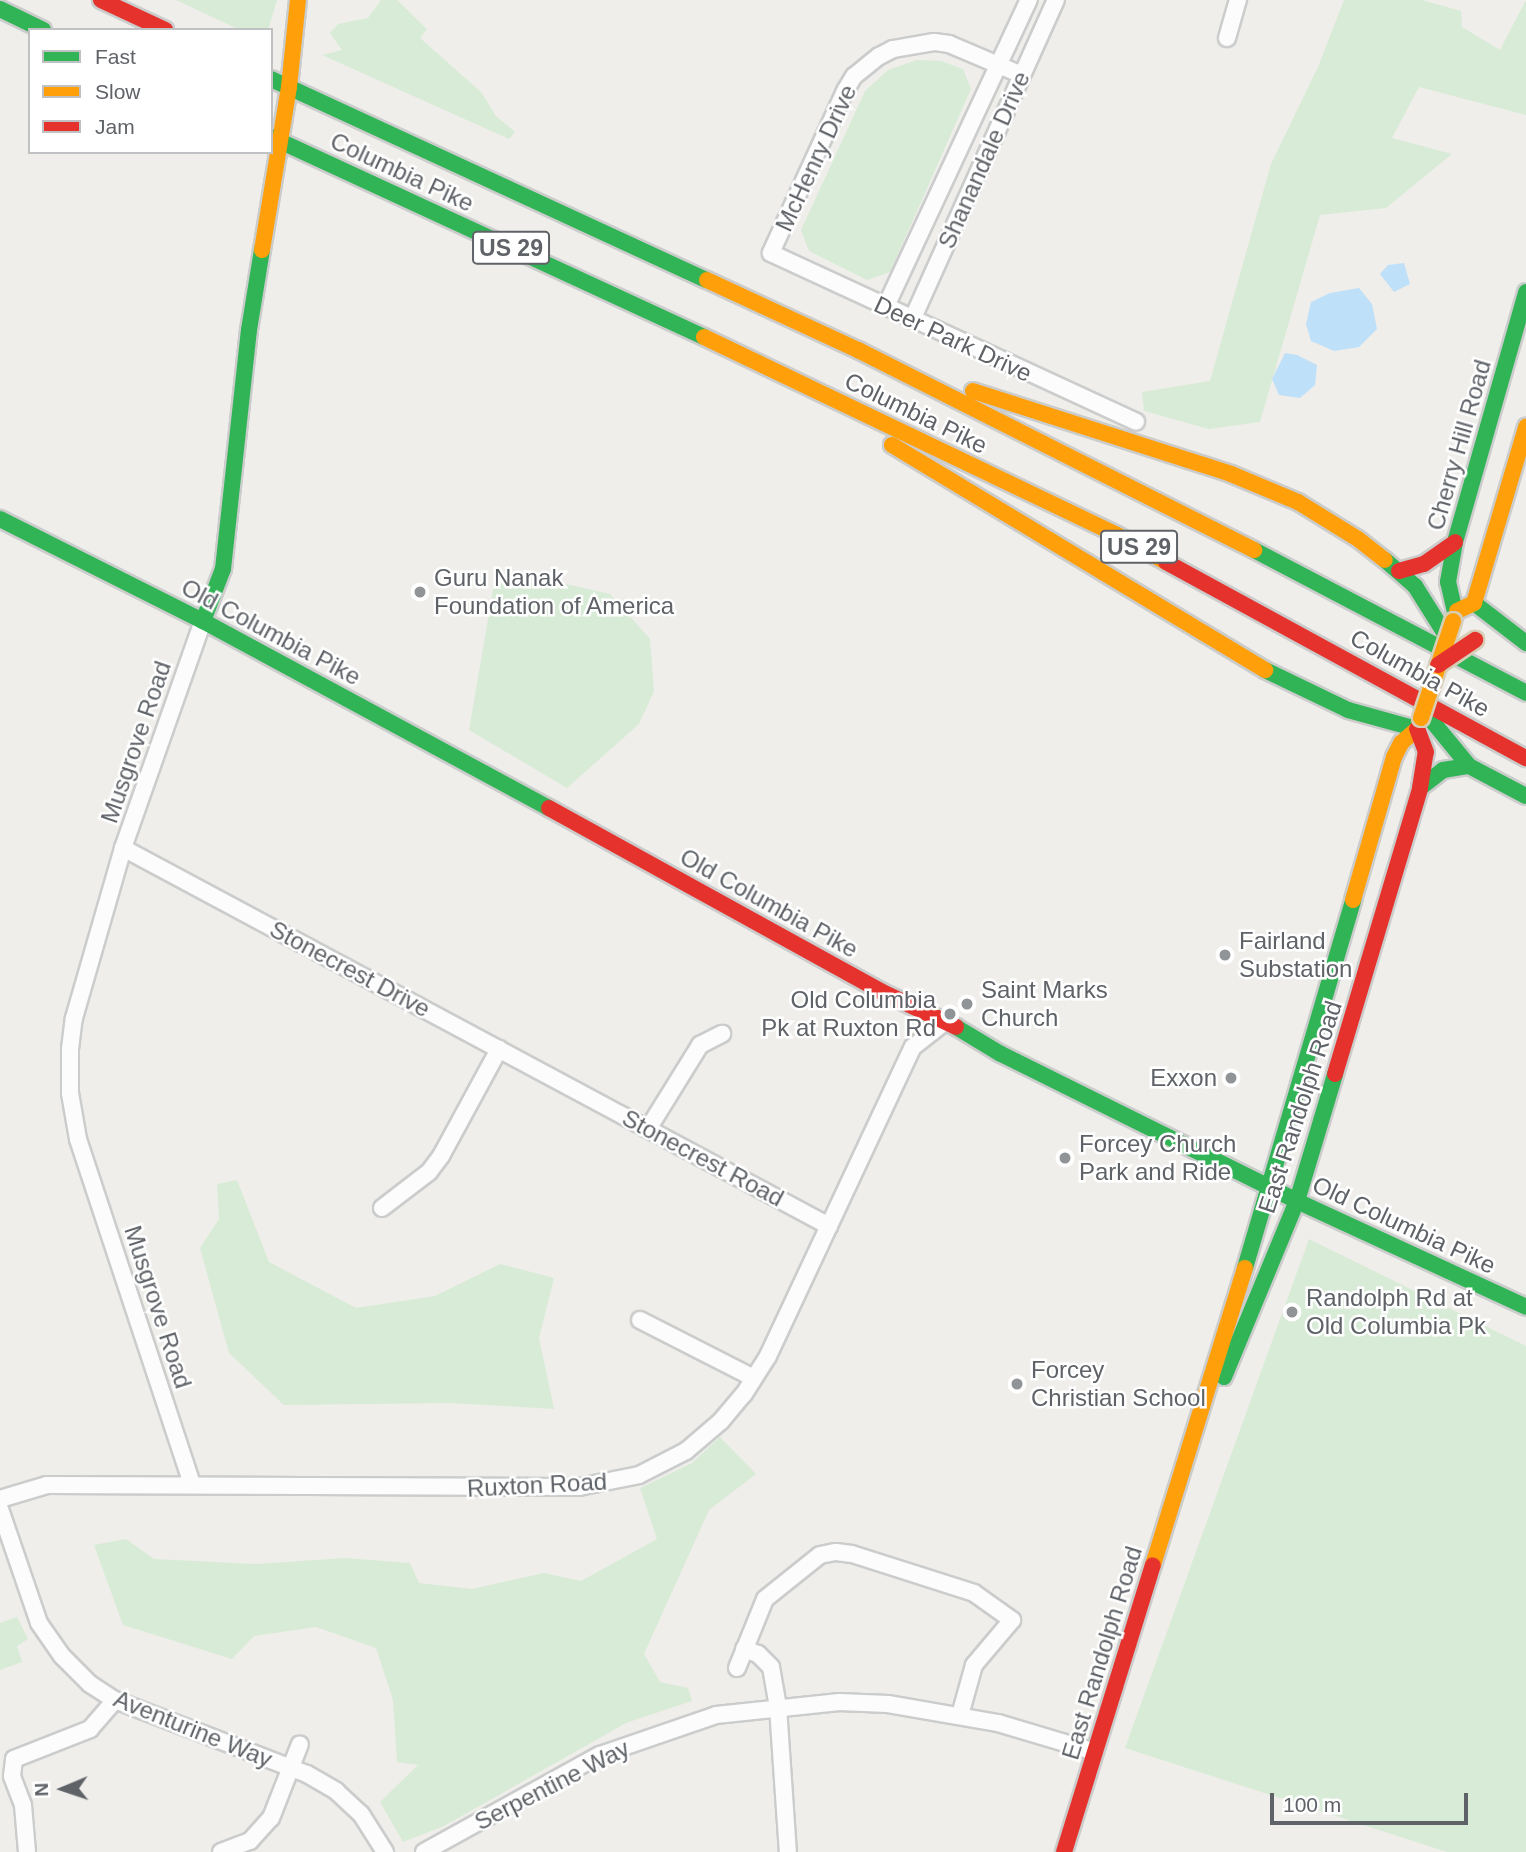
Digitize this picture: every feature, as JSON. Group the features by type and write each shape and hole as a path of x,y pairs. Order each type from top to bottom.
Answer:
{"main road":[{"path":"101,0 161,28"},
{"name":"Musgrove Road","path":"275,138 289,87 298,0"},
{"path":"0,9 39,28"},
{"name":"Columbia Pike","path":"273,80 858,350 1155,498 1526,693"},
{"name":"Columbia Pike","path":"275,138 743,355 1116,535 1526,758"},
{"name":"Musgrove Road","path":"203,621 223,569 249,331 273,154"},
{"name":"Cherry Hill Road","path":"1454,616 1448,582 1455,542 1526,292"},
{"path":"858,350 1074,426 1265,487 1330,521 1399,571 1415,586 1447,637"},
{"path":"743,355 1034,529 1135,594 1272,674 1348,710 1423,720 1469,766 1526,796"},
{"path":"1423,720 1454,616 1474,603 1526,427"},
{"name":"Old Columbia Pike","path":"0,519 203,621 701,890 880,992 946,1021 1001,1054 1297,1201 1526,1307"},
{"path":"1399,571 1424,564 1455,542"},
{"path":"1474,603 1523,641"},
{"path":"1438,665 1475,640 1492,634 1523,641"},
{"name":"East Randolph Road","path":"1183,1467 1236,1351 1297,1201 1420,789 1426,752 1423,720"},
{"name":"East Randolph Road","path":"1064,1852 1269,1186 1394,757 1401,743 1423,720"},
{"path":"1420,789 1443,770 1469,766"}],"street":[{"name":"Shanandale Drive","path":"886,306 1029,0"},
{"name":"Shanandale Drive","path":"912,320 1056,0"},
{"path":"1227,38 1238,0"},
{"name":"McHenry Drive","path":"771,253 854,76 893,49 934,42 948,44 1022,75"},
{"name":"Deer Park Drive","path":"771,253 1136,422"},
{"name":"Musgrove Road","path":"192,1484 78,1139 71,1093 70,1049 74,1018 123,848 203,621"},
{"name":"Stonecrest Drive","path":"123,848 578,1090"},
{"name":"Ruxton Road","path":"0,1499 47,1485 192,1484 506,1489 579,1487 639,1475 686,1451 721,1421 744,1394 752,1377 768,1356 913,1047 946,1021"},
{"path":"648,1129 700,1045 722,1034"},
{"path":"382,1208 429,1172 441,1156 499,1049"},
{"name":"Stonecrest Road","path":"578,1090 829,1226"},
{"path":"640,1320 752,1377"},
{"name":"Aventurine Way","path":"0,1509 39,1623 62,1656 90,1684 115,1700 289,1768 336,1791 361,1814 385,1852"},
{"path":"737,1668 765,1599 820,1555 836,1552 852,1554 974,1593 1012,1620 974,1665 960,1715"},
{"path":"744,1649 758,1654 771,1667 778,1707 788,1852"},
{"path":"27,1852 23,1805 12,1776 14,1759 90,1729 115,1700"},
{"name":"Serpentine Way","path":"424,1852 600,1755 716,1715 778,1707 864,1703 960,1715 998,1723 1095,1752"},
{"name":"Aventurine Way","path":"289,1768 300,1744"},
{"path":"221,1852 250,1841 271,1818 289,1768"}],"green space":[{"path":"176,0 277,0 269,28 236,28"},
{"path":"381,0 397,0 427,29 420,38 481,92 496,116 515,132 509,139 322,55 342,50 330,33 338,24 368,18"},
{"path":"1344,0 1422,0 1461,11 1462,27 1500,50 1526,0 1526,115 1419,87 1392,138 1452,154 1386,208 1320,215 1260,422 1209,429 1144,411 1142,392 1210,381 1271,164 1318,67"},
{"path":"917,60 941,61 963,69 971,89 890,272 867,280 809,251 801,230 865,91 888,70"},
{"path":"557,582 610,594 650,639 654,691 639,724 567,788 469,730 494,584"},
{"path":"237,1180 269,1262 356,1308 435,1296 500,1264 554,1278 539,1338 554,1409 449,1403 284,1405 229,1353 200,1248 219,1219 217,1184"},
{"path":"1309,1239 1526,1346 1526,1852 1447,1852 1125,1748"},
{"path":"720,1437 756,1474 709,1510 644,1654 660,1682 688,1688 692,1701 626,1723 444,1826 403,1842 380,1802 418,1765 397,1762 393,1700 376,1648 316,1627 254,1636 232,1659 123,1625 94,1545 126,1539 154,1559 256,1564 345,1558 410,1563 419,1583 472,1589 544,1573 581,1581 657,1539 640,1488 692,1463"},
{"path":"17,1617 28,1639 17,1646 22,1662 0,1670 0,1623"}],"water":[{"path":"1404,263 1410,284 1394,292 1380,274 1388,265"},
{"path":"1359,288 1372,304 1377,329 1359,347 1334,351 1311,341 1306,324 1311,302 1330,293"},
{"path":"1285,353 1297,355 1317,365 1315,385 1300,398 1279,395 1272,379"}],"traffic: fast":[{"path":"0,9 39,28"},
{"path":"273,80 707,280"},
{"path":"273,138 704,337"},
{"path":"203,621 223,569 249,330 262,250"},
{"path":"1453,621 1455,612 1448,582 1455,542 1526,292"},
{"path":"0,519 203,621 549,808"},
{"path":"1254,550 1526,693"},
{"path":"1385,560 1415,586 1447,637"},
{"path":"1474,603 1526,643"},
{"path":"1265,670 1348,710 1417,729"},
{"path":"1423,710 1469,766 1526,796"},
{"path":"1420,788 1443,770 1469,766"},
{"path":"1245,1268 1353,900"},
{"path":"956,1027 1001,1054 1297,1201 1526,1307"},
{"path":"1224,1377 1297,1201 1335,1074"}],"traffic: slow":[{"path":"262,250 289,87 298,0"},
{"path":"707,280 858,350 1254,550"},
{"path":"704,337 1117,535 1166,562"},
{"path":"973,391 1231,474 1298,502 1358,539 1385,560"},
{"path":"1457,611 1474,603 1526,427"},
{"path":"892,445 1265,670"},
{"path":"1421,718 1453,621"},
{"path":"1353,900 1394,757 1401,743 1417,729"},
{"path":"1153,1565 1245,1268"}],"traffic: jam":[{"path":"101,0 161,28"},
{"path":"1399,571 1424,564 1455,542"},
{"path":"1166,562 1526,758"},
{"path":"1438,665 1475,640"},
{"path":"1335,1074 1420,788 1426,752 1417,729"},
{"path":"549,808 880,991 956,1027"},
{"path":"1064,1852 1153,1565"}],"place":[{"name":"Guru Nanak Foundation of America","path":"420,592"},
{"name":"Fairland Substation","path":"1225,955"},
{"name":"Saint Marks Church","path":"967,1004"},
{"name":"Old Columbia Pk at Ruxton Rd","path":"950,1014"},
{"name":"Exxon","path":"1231,1078"},
{"name":"Forcey Church Park and Ride","path":"1065,1158"},
{"name":"Randolph Rd at Old Columbia Pk","path":"1292,1312"},
{"name":"Forcey Christian School","path":"1017,1384"}]}
